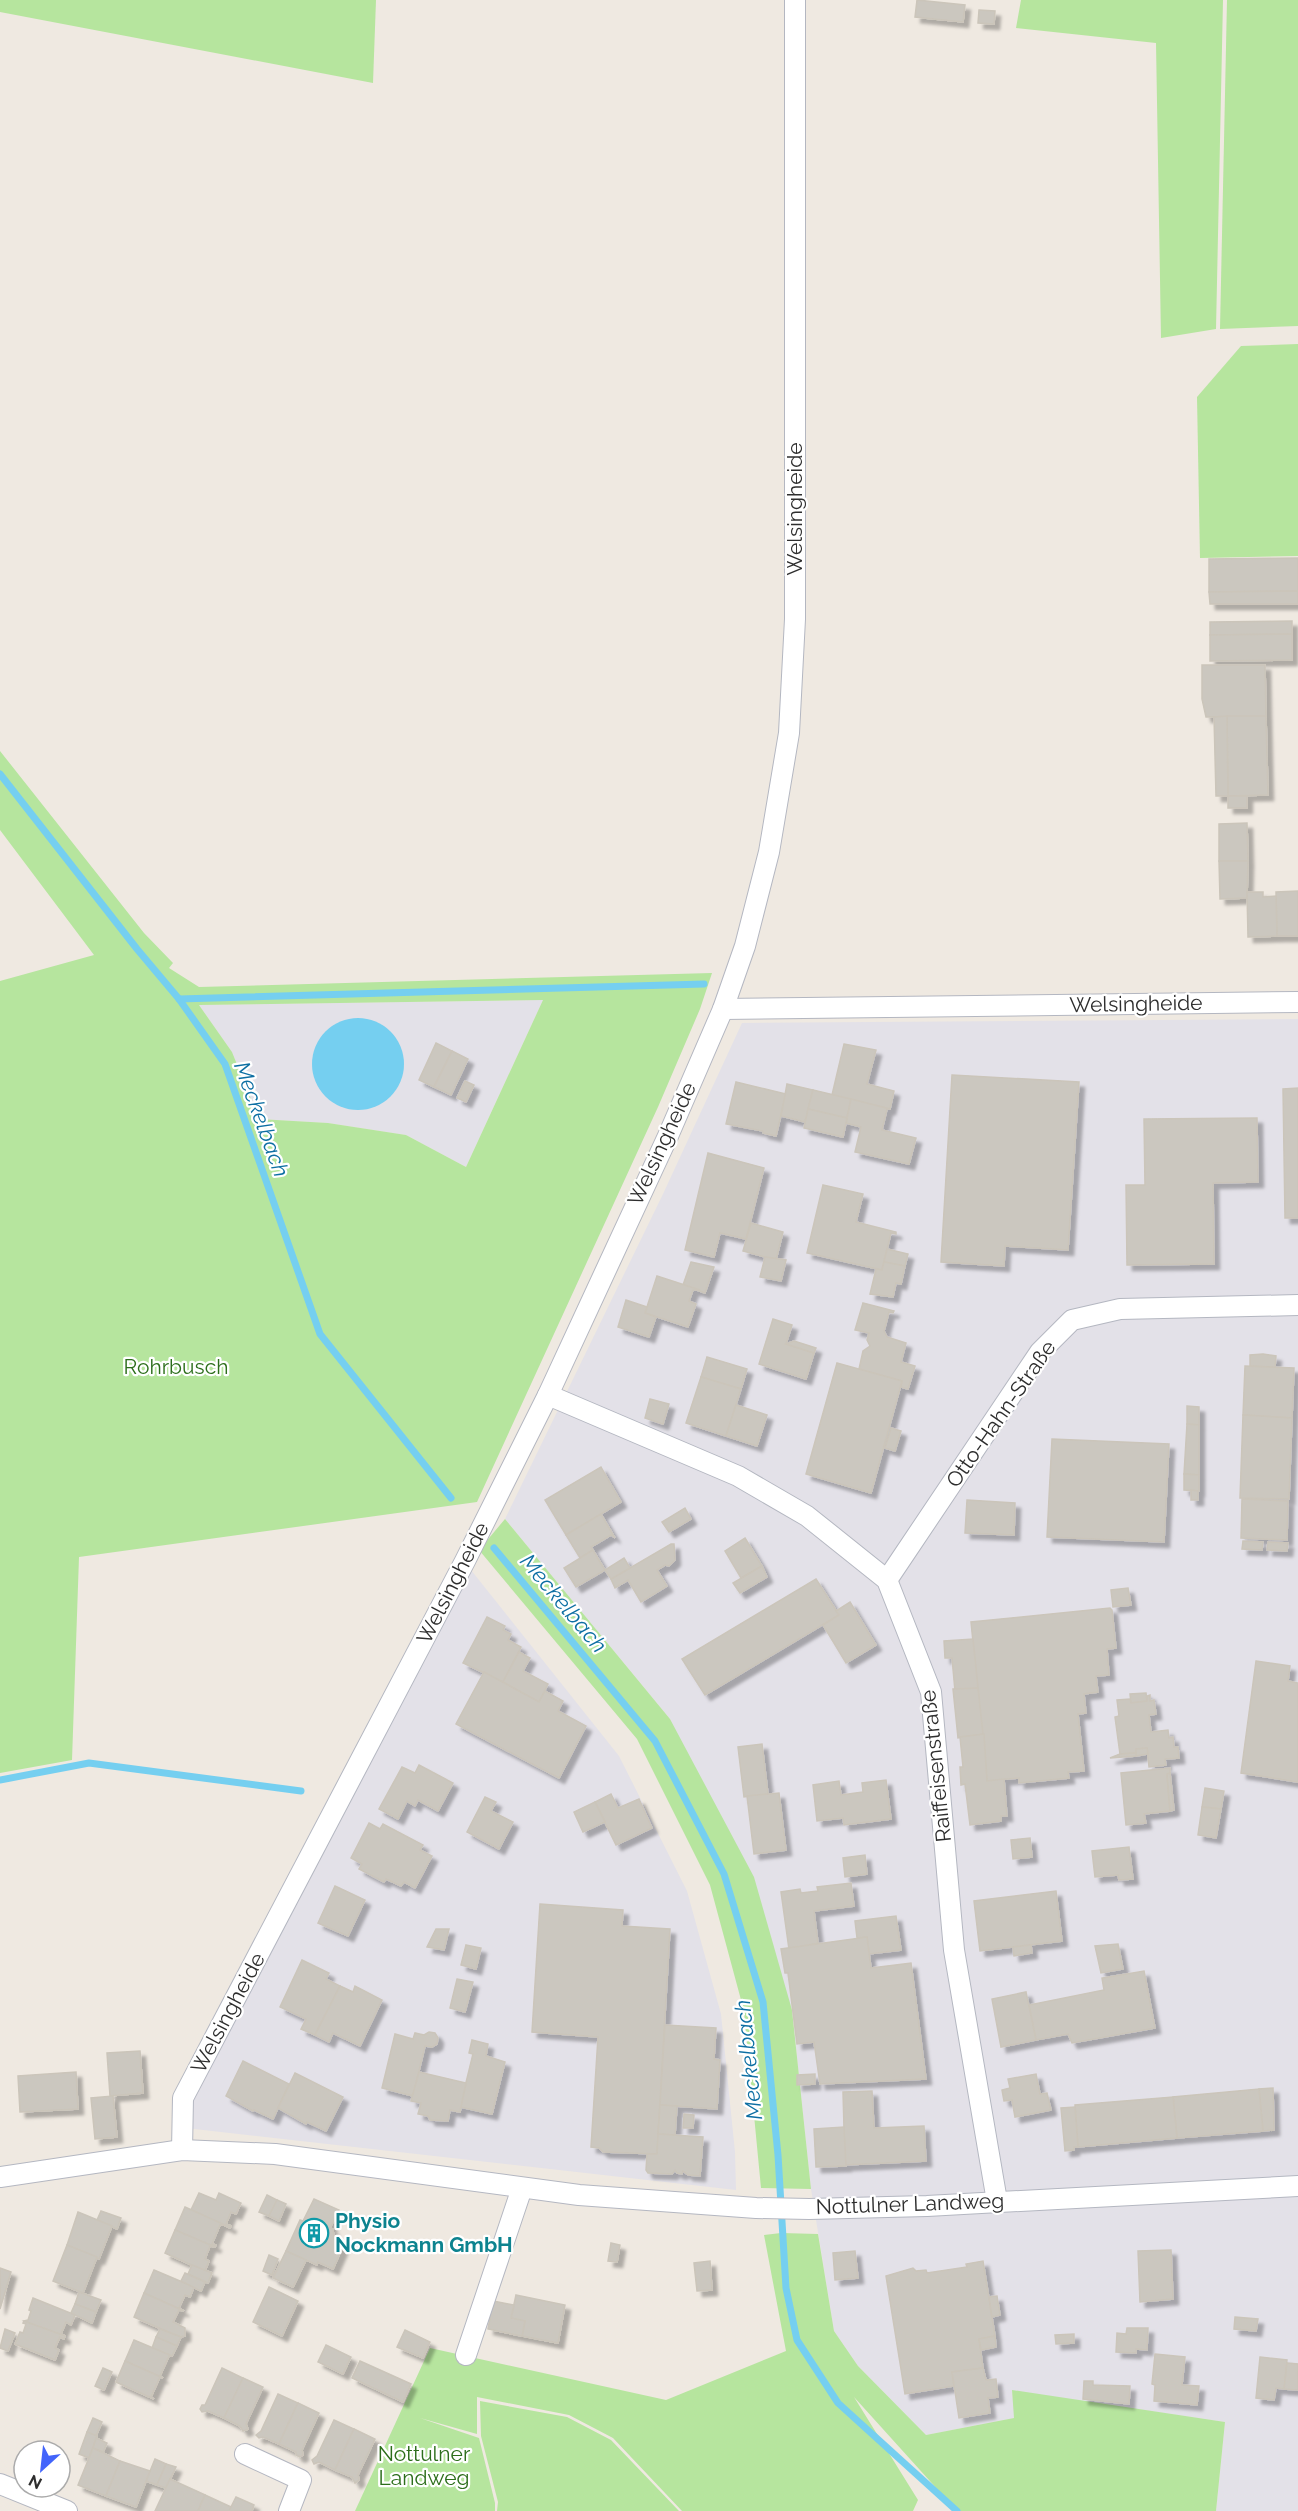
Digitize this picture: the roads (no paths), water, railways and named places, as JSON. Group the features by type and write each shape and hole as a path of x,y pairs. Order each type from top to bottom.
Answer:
{"street":[{"name":"Welsingheide","path":"182,2150 183,2098 465,1562 548,1395 668,1136 723,1010 745,946 762,881 789,733 795,619 795,0"},
{"name":"Welsingheide","path":"723,1010 1298,1002"},
{"name":"Otto-Hahn-Straße","path":"887,1581 1040,1352 1072,1320 1120,1309 1298,1305"},
{"name":"Raiffeisenstraße","path":"548,1395 738,1476 807,1516 887,1581 931,1692 954,1950 997,2201"},
{"name":"Nottulner Landweg","path":"0,2177 182,2150 275,2154 579,2195 762,2208 927,2206 1298,2186"},
{"path":"466,2355 522,2188"},
{"path":"245,2454 301,2480 289,2511"},
{"path":"0,2484 66,2511"}],"water":[{"path":"358,1018 376,1022 390,1032 400,1046 404,1064 400,1082 390,1096 376,1106 358,1110 340,1106 326,1096 316,1082 312,1064 316,1046 326,1032 340,1022"}],"waterway":[{"name":"Meckelbach","path":"0,774 179,999 225,1064 320,1334 451,1498"},
{"path":"179,999 704,984"},
{"name":"Meckelbach","path":"494,1548 655,1741 724,1874 763,2002 778,2155 786,2288 797,2340 838,2403 957,2511"},
{"path":"0,1780 89,1763 301,1791"}],"place":[{"name":"Physio Nockmann GmbH","path":"314,2233"}],"park label":[{"name":"Rohrbusch","path":"176,1367"}]}
